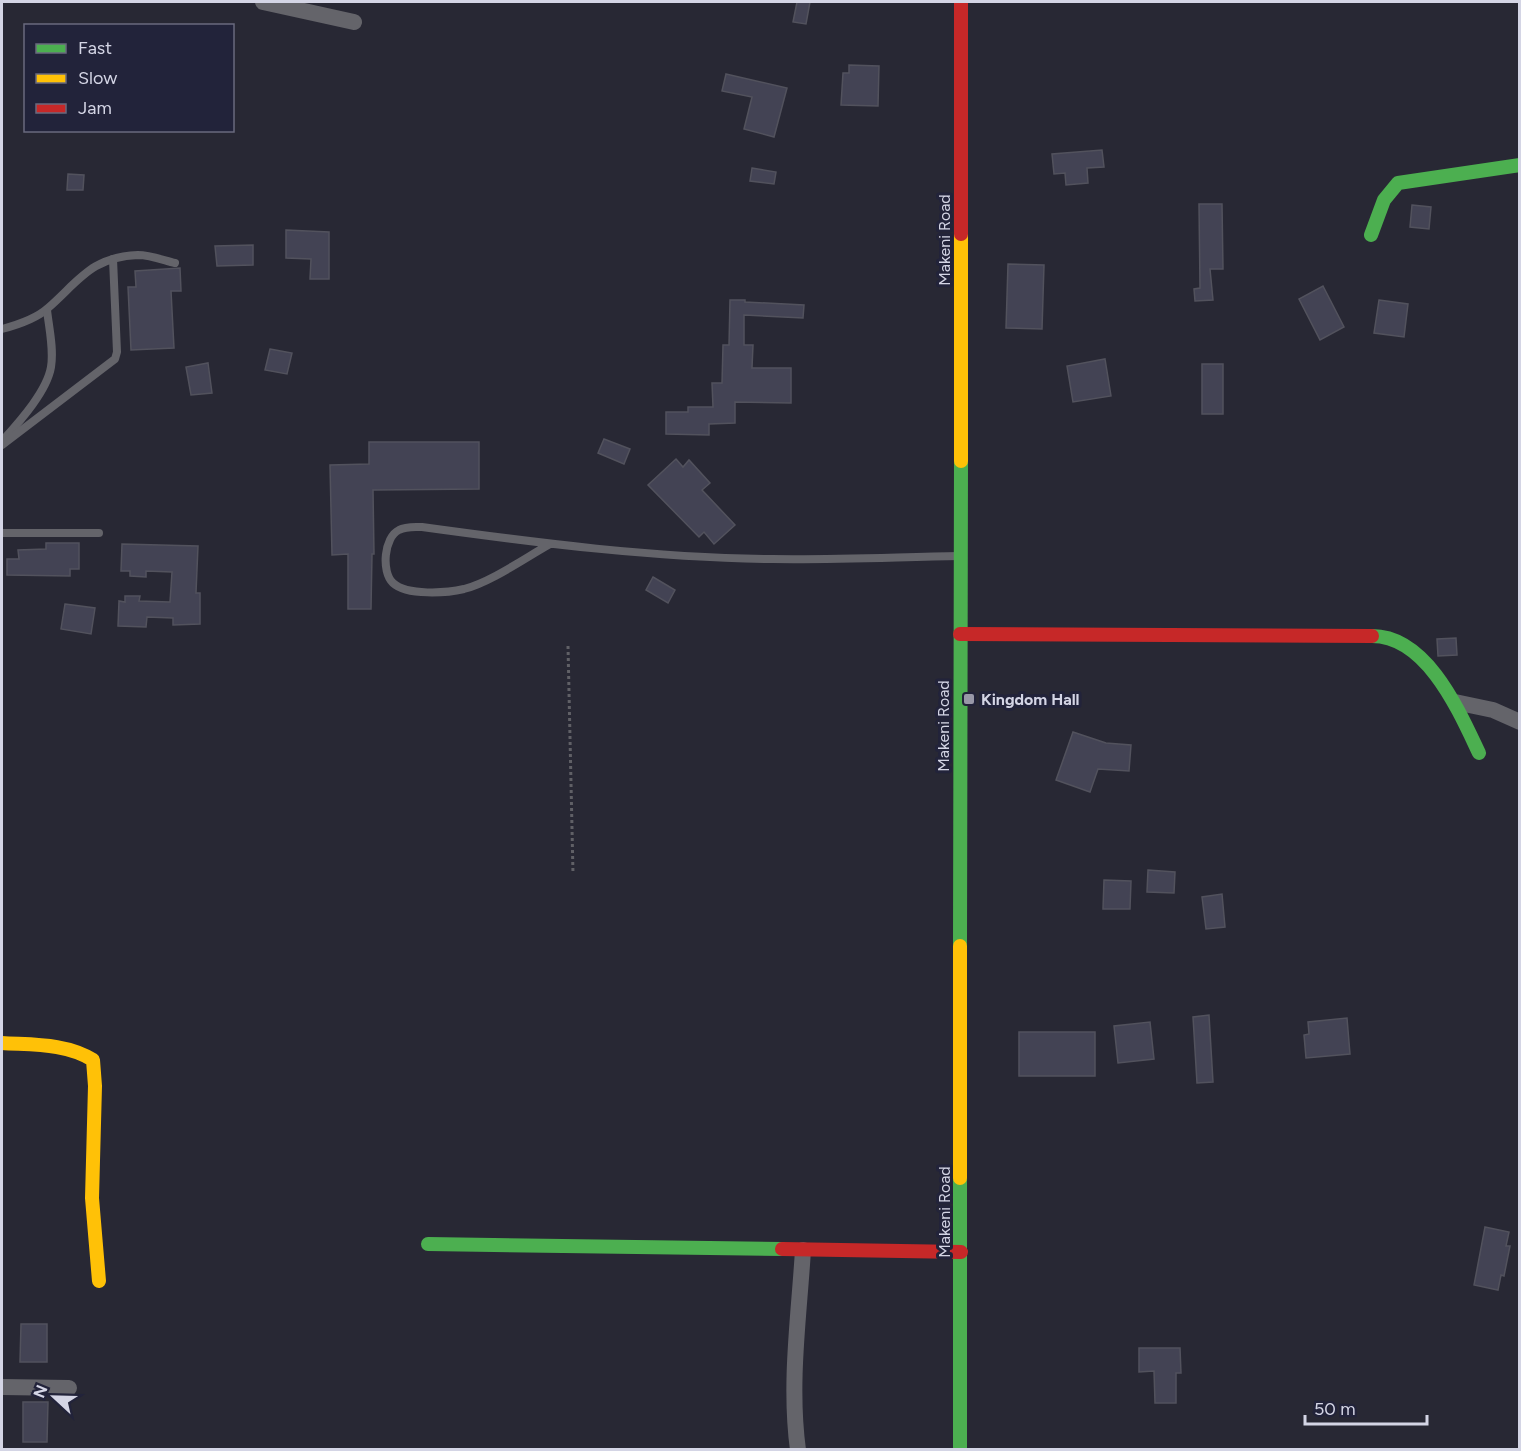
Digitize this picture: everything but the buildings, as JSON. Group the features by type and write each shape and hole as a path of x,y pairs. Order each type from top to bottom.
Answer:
{"street":[{"path":"262,2 354,22"},
{"name":"Makeni Road","path":"960,1449 961,2"},
{"path":"1371,235 1384,198 1389,189 1398,183 1520,165"},
{"path":"960,634 1385,636 1396,638 1408,645 1455,702 1479,753"},
{"path":"1455,702 1493,710 1520,722"},
{"path":"2,1043 58,1048 86,1054 93,1060 95,1086 92,1198 99,1281"},
{"path":"428,1244 961,1252"},
{"path":"798,1449 794,1420 794,1384 803,1250"},
{"path":"2,1388 69,1388"}],"lane":[{"path":"2,329 16,326 47,310 77,279 92,268 113,259 139,255 175,263"},
{"path":"2,443 116,359 113,259"},
{"path":"2,443 21,420 48,376 52,355 47,310"},
{"path":"550,544 465,588 434,593 407,590 393,584 387,573 386,558 390,539 398,530 410,527 550,544 709,557 773,560 960,556"},
{"path":"2,533 99,533"}],"path":[{"path":"568,646 573,874"}],"traffic: fast":[{"path":"1371,235 1384,200 1398,183 1520,165"},
{"path":"960,946 961,461"},
{"path":"1372,636 1392,639 1409,648 1425,662 1451,698 1479,753"},
{"path":"960,1178 960,1450"},
{"path":"428,1244 782,1249"}],"traffic: slow":[{"path":"961,234 961,461"},
{"path":"960,946 960,1178"},
{"path":"2,1043 72,1050 93,1060 95,1086 92,1198 99,1281"}],"traffic: jam":[{"path":"961,2 961,234"},
{"path":"960,634 1372,636"},
{"path":"782,1249 961,1252"}],"place":[{"name":"Kingdom Hall","path":"969,699"}]}
